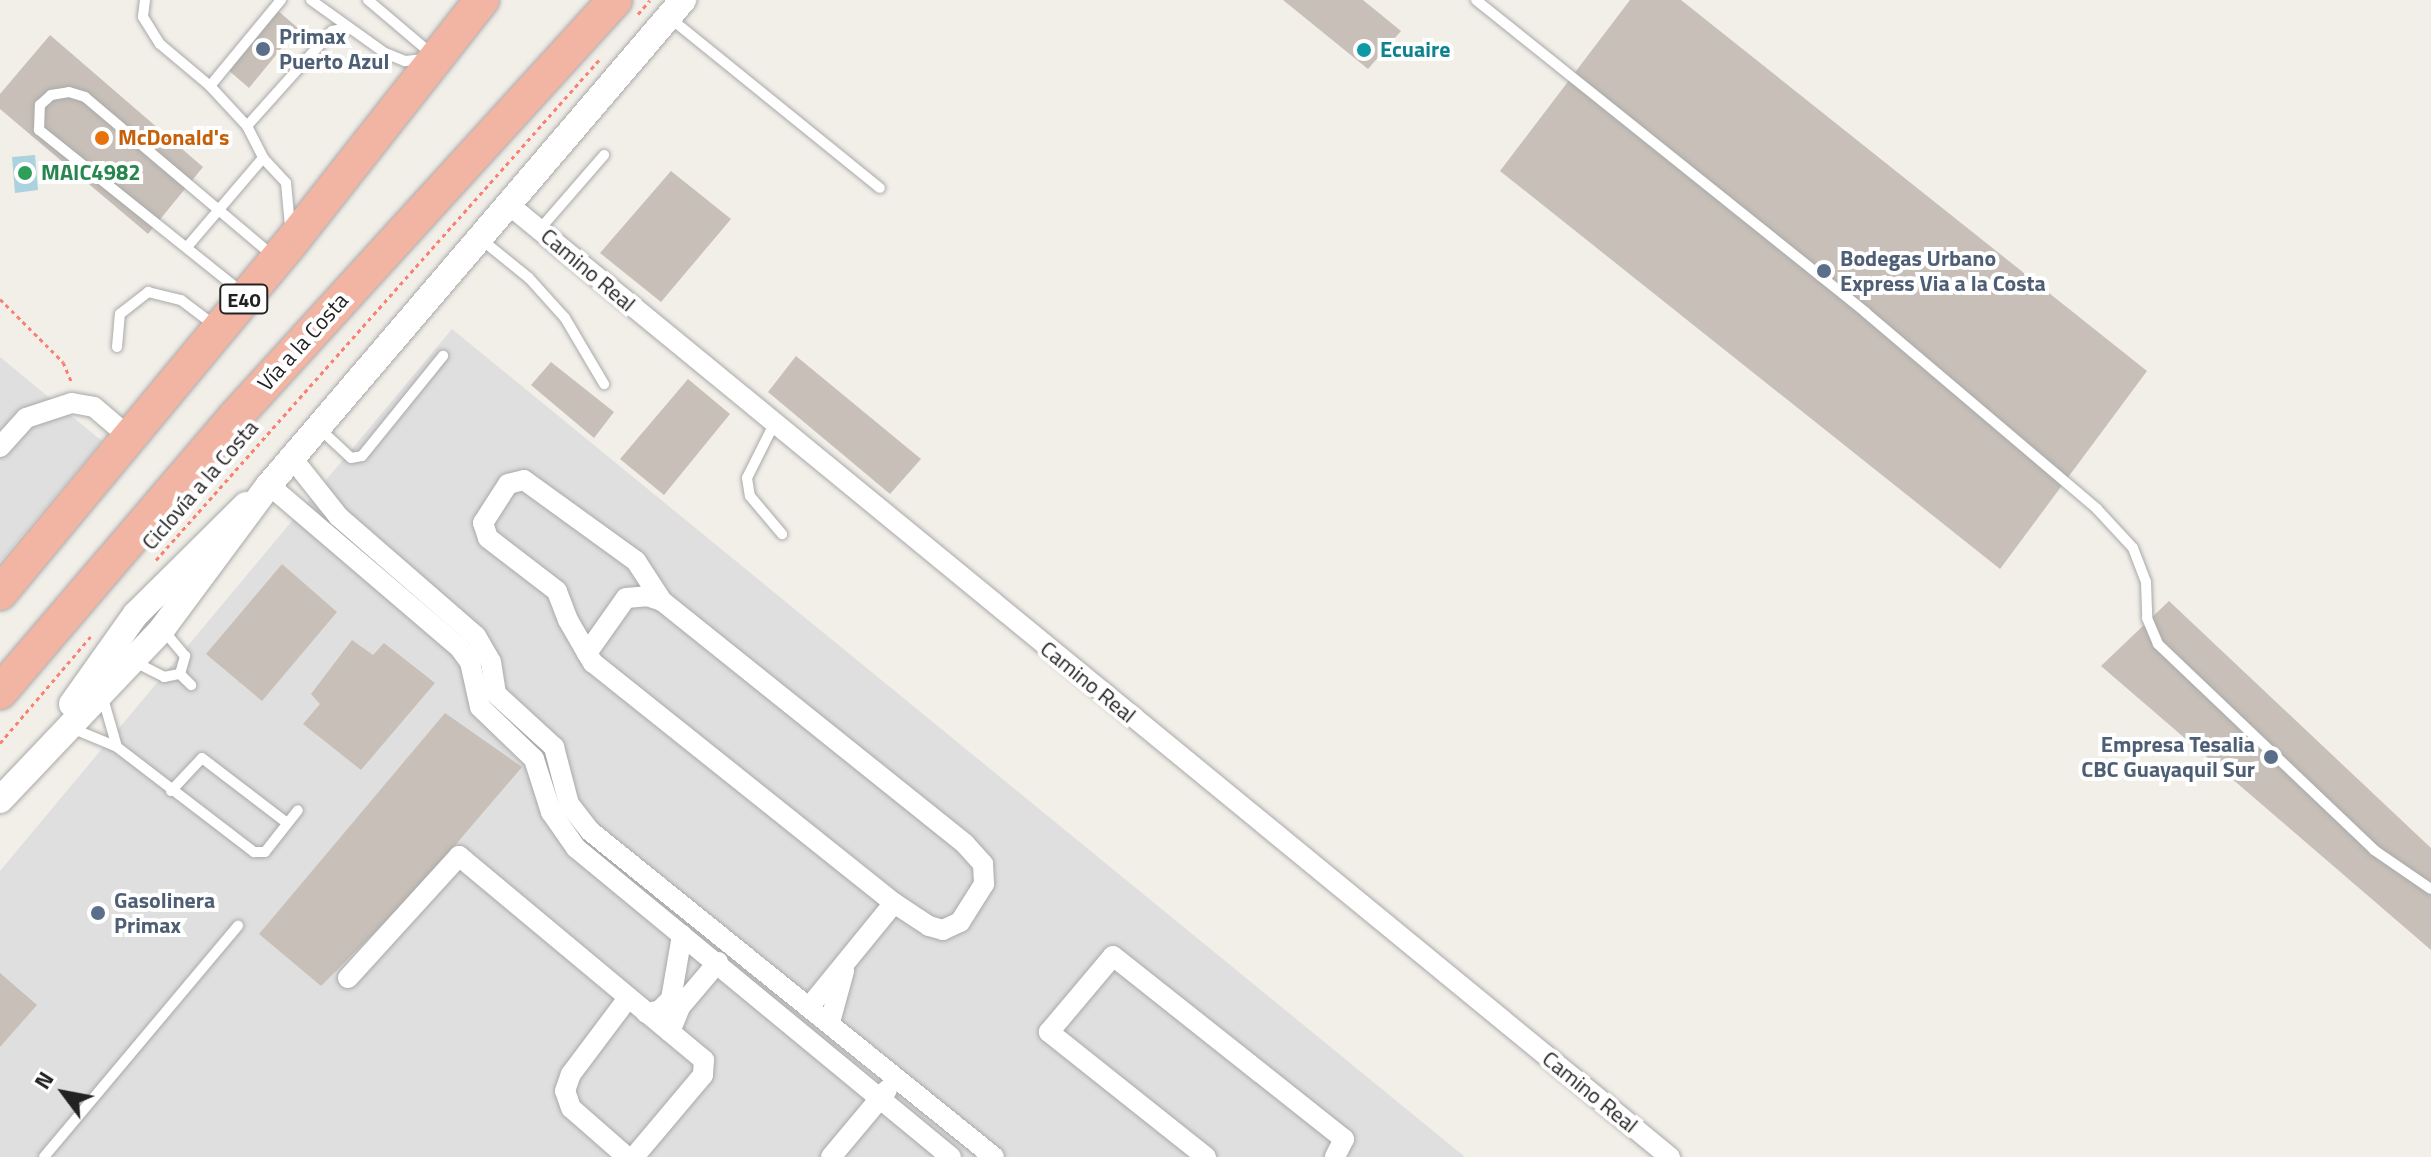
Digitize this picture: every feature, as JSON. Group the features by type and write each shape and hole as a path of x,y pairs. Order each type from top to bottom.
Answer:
{"highway":[{"name":"E40","path":"0,593 283,252 482,0"},
{"path":"283,252 360,173 510,0"},
{"name":"Vía a la Costa","path":"0,692 235,417 609,22"}],"street":[{"path":"0,800 162,629 269,485 480,239 667,6"},
{"name":"Camino Real","path":"508,204 1670,1157"},
{"path":"0,447 26,418 72,403 94,407 129,437"},
{"path":"292,458 339,517 487,649 503,706 554,747 576,816 994,1157"},
{"path":"524,480 636,561 662,601 983,864 984,884 960,922 943,930 894,903 604,672 587,653 557,591 488,538 483,523 508,484 524,480"},
{"path":"34,761 136,614 209,537 269,485"},
{"path":"269,485 459,647 470,662 480,707 490,723 526,748 542,772 561,830 627,890 951,1157"},
{"path":"587,653 626,598 662,601"},
{"path":"348,978 459,856 704,1060 703,1075 634,1157"},
{"path":"627,890 641,872"},
{"path":"810,1006 894,903"},
{"path":"646,1013 659,1011 671,999 677,984 682,935"},
{"path":"1206,1157 1049,1032 1113,956 1344,1139 1335,1157"},
{"path":"670,1032 680,1007 718,962"},
{"path":"830,1022 846,963"},
{"path":"627,1157 571,1108 565,1091 571,1074 628,998"},
{"path":"831,1157 897,1077"}],"lane":[{"path":"145,0 143,17 160,44 210,86 247,126 263,158 286,183 283,252"},
{"path":"210,86 281,0"},
{"path":"311,0 348,28 405,61 435,58"},
{"path":"368,0 435,58"},
{"path":"1476,0 1865,312 2097,509 2133,548 2146,582 2147,618 2158,644 2374,850 2431,889"},
{"path":"667,6 880,188"},
{"path":"247,126 332,31 348,28"},
{"path":"247,296 39,130 35,118 40,105 51,95 69,92 85,97 218,210 283,252"},
{"path":"540,229 604,155"},
{"path":"187,247 263,158"},
{"path":"480,239 529,278 565,318 604,384"},
{"path":"117,347 120,314 148,292 181,300 219,329"},
{"path":"319,427 351,458 362,456 443,356"},
{"path":"774,424 747,478 750,496 782,534"},
{"path":"162,629 185,656 180,674"},
{"path":"131,660 164,677 180,674"},
{"path":"180,674 191,685"},
{"path":"101,692 117,747"},
{"path":"67,726 117,747 254,852 265,852 298,810"},
{"path":"171,791 202,758 287,823"},
{"path":"44,1157 238,926"}],"path":[{"name":"Ciclovía a la Costa","path":"152,565 609,22 667,6"},
{"path":"0,299 63,362 72,381 72,403"},
{"path":"0,743 101,624"}],"shaded area":[{"path":"452,329 1465,1157 0,1157 0,871"},
{"path":"0,357 102,441 0,562"}],"water":[{"name":"MAIC4982","path":"35,155 38,190 15,193 12,157"}],"building":[{"name":"Ecuaire","path":"1283,0 1363,0 1401,31 1368,69"},
{"name":"Bodegas Urbano Express Via a la Costa","path":"1630,0 1681,0 2147,371 2000,569 1500,171"},
{"name":"Primax Puerto Azul","path":"277,10 298,28 249,88 227,69"},
{"name":"McDonald's","path":"50,35 203,167 148,234 0,109 0,94"},
{"path":"671,171 731,219 661,302 600,253"},
{"path":"796,356 921,459 890,494 768,392"},
{"path":"551,362 614,412 594,438 531,385"},
{"path":"688,379 730,414 664,495 620,459"},
{"path":"282,564 337,612 262,701 206,654"},
{"name":"Empresa Tesalia CBC Guayaquil Sur","path":"2169,601 2431,848 2431,950 2101,666"},
{"path":"352,640 373,655 384,643 435,683 361,770 303,724 320,704 311,694"},
{"path":"445,713 522,767 416,891 321,986 259,934"},
{"path":"0,973 37,1005 0,1047"}],"place":[{"name":"Primax Puerto Azul","path":"263,49"},
{"name":"Ecuaire","path":"1364,50"},
{"name":"McDonald's","path":"102,138"},
{"name":"MAIC4982","path":"25,173"},
{"name":"Bodegas Urbano Express Via a la Costa","path":"1824,271"},
{"name":"Empresa Tesalia CBC Guayaquil Sur","path":"2271,757"},
{"name":"Gasolinera Primax","path":"98,913"}]}
